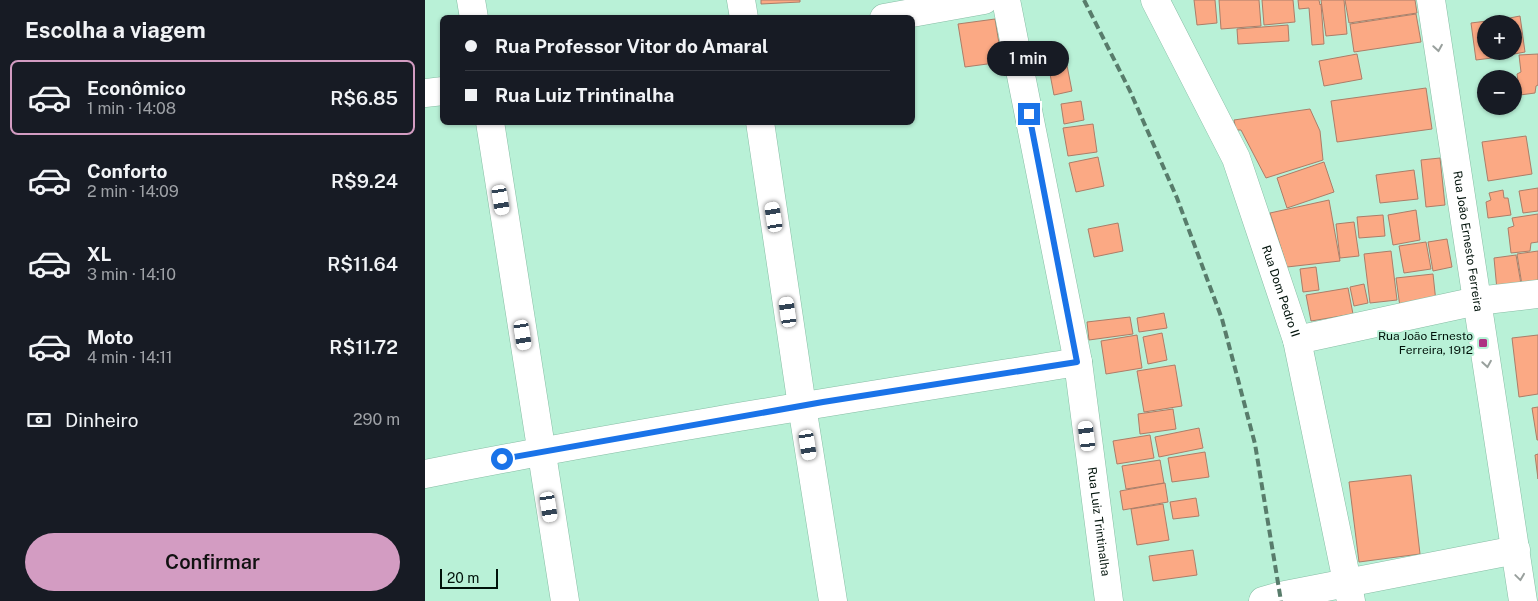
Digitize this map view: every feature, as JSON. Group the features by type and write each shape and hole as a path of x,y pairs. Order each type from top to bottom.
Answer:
{"street":[{"path":"471,0 474,15"},
{"path":"741,0 744,15"},
{"path":"901,15 984,0"},
{"name":"Rua Luiz Trintinalha","path":"1006,0 1077,362 1109,601"},
{"name":"Rua Dom Pedro II","path":"1155,0 1236,158 1297,340 1349,592"},
{"name":"Rua João Ernesto Ferreira","path":"1431,0 1523,601"},
{"path":"425,93 440,91"},
{"path":"490,125 565,601"},
{"path":"760,125 833,601"},
{"path":"1297,340 1477,301 1538,294"},
{"path":"425,474 541,451 802,406 1077,362"},
{"path":"1263,601 1280,596 1349,592 1516,550"}],"building":[{"path":"761,0 800,0 800,2 761,4"},
{"path":"1194,0 1215,0 1217,23 1197,25"},
{"path":"1219,0 1259,0 1261,26 1221,29"},
{"path":"1262,0 1293,0 1295,22 1264,25"},
{"path":"1298,0 1319,0 1321,4 1324,44 1312,45 1309,8 1299,9"},
{"path":"1321,0 1344,0 1347,34 1326,36"},
{"path":"1345,0 1415,0 1417,13 1349,23"},
{"path":"1416,14 1421,42 1354,52 1350,24"},
{"path":"995,19 1002,62 965,67 958,24"},
{"path":"1477,22 1477,60 1476,60 1471,23"},
{"path":"1288,25 1289,41 1238,44 1237,29"},
{"path":"1522,30 1525,52 1522,53"},
{"path":"1064,50 1072,91 1054,95 1046,53"},
{"path":"1357,54 1362,79 1324,86 1319,61"},
{"path":"1538,54 1538,85 1536,86 1535,93 1522,95 1522,70 1520,60 1522,60 1522,55"},
{"path":"1426,88 1432,129 1337,142 1331,101"},
{"path":"1081,101 1084,120 1064,124 1061,104"},
{"path":"1310,109 1320,131 1323,160 1266,178 1241,130 1236,130 1234,120"},
{"path":"1093,124 1097,152 1068,156 1063,128"},
{"path":"1526,136 1532,174 1488,181 1482,142"},
{"path":"1098,157 1104,186 1076,192 1069,163"},
{"path":"1440,158 1445,205 1426,207 1421,160"},
{"path":"1324,162 1334,192 1287,208 1277,178"},
{"path":"1414,170 1418,199 1380,203 1376,175"},
{"path":"1538,188 1538,211 1523,213 1519,191"},
{"path":"1503,190 1504,198 1508,198 1511,215 1488,218 1486,202 1491,200 1489,193"},
{"path":"1329,200 1340,261 1287,267 1270,213"},
{"path":"1416,210 1420,240 1393,245 1388,215"},
{"path":"1538,214 1538,242 1531,243 1530,251 1511,253 1508,228 1514,226 1512,218"},
{"path":"1383,215 1385,236 1359,238 1357,217"},
{"path":"1354,222 1359,256 1340,258 1336,224"},
{"path":"1118,223 1123,251 1094,257 1088,229"},
{"path":"1447,239 1452,267 1433,271 1428,242"},
{"path":"1426,242 1431,269 1404,273 1399,246"},
{"path":"1391,251 1397,300 1370,303 1364,254"},
{"path":"1538,251 1538,282 1522,285 1517,254"},
{"path":"1516,255 1522,290 1497,290 1494,258"},
{"path":"1316,267 1319,290 1303,292 1300,269"},
{"path":"1433,274 1436,302 1400,307 1396,278"},
{"path":"1364,284 1368,303 1354,306 1350,287"},
{"path":"1348,288 1353,314 1311,321 1306,295"},
{"path":"1164,313 1167,328 1139,332 1137,318"},
{"path":"1130,317 1133,334 1089,340 1087,322"},
{"path":"1162,333 1167,360 1148,364 1143,337"},
{"path":"1137,335 1142,368 1106,374 1101,341"},
{"path":"1538,335 1538,394 1519,397 1512,338"},
{"path":"1175,365 1182,406 1144,412 1137,371"},
{"path":"1538,407 1538,440 1537,440 1532,408"},
{"path":"1173,409 1176,429 1140,434 1138,414"},
{"path":"1199,428 1203,448 1159,457 1155,437"},
{"path":"1150,435 1154,458 1117,464 1113,441"},
{"path":"1205,452 1209,477 1172,482 1168,458"},
{"path":"1538,454 1538,479 1535,455"},
{"path":"1160,460 1164,483 1126,489 1122,466"},
{"path":"1411,475 1420,554 1359,562 1349,482"},
{"path":"1165,483 1168,502 1123,510 1120,491"},
{"path":"1196,498 1199,516 1173,519 1170,502"},
{"path":"1163,504 1169,540 1137,545 1131,509"},
{"path":"1193,550 1197,575 1153,581 1149,556"}],"railway":[{"path":"1084,0 1130,91 1177,198 1222,319 1255,444 1281,601"}],"place":[{"name":"Rua João Ernesto Ferreira, 1912","path":"1483,343"}],"route":[{"path":"502,459 823,402 1077,362 1029,114"}]}
